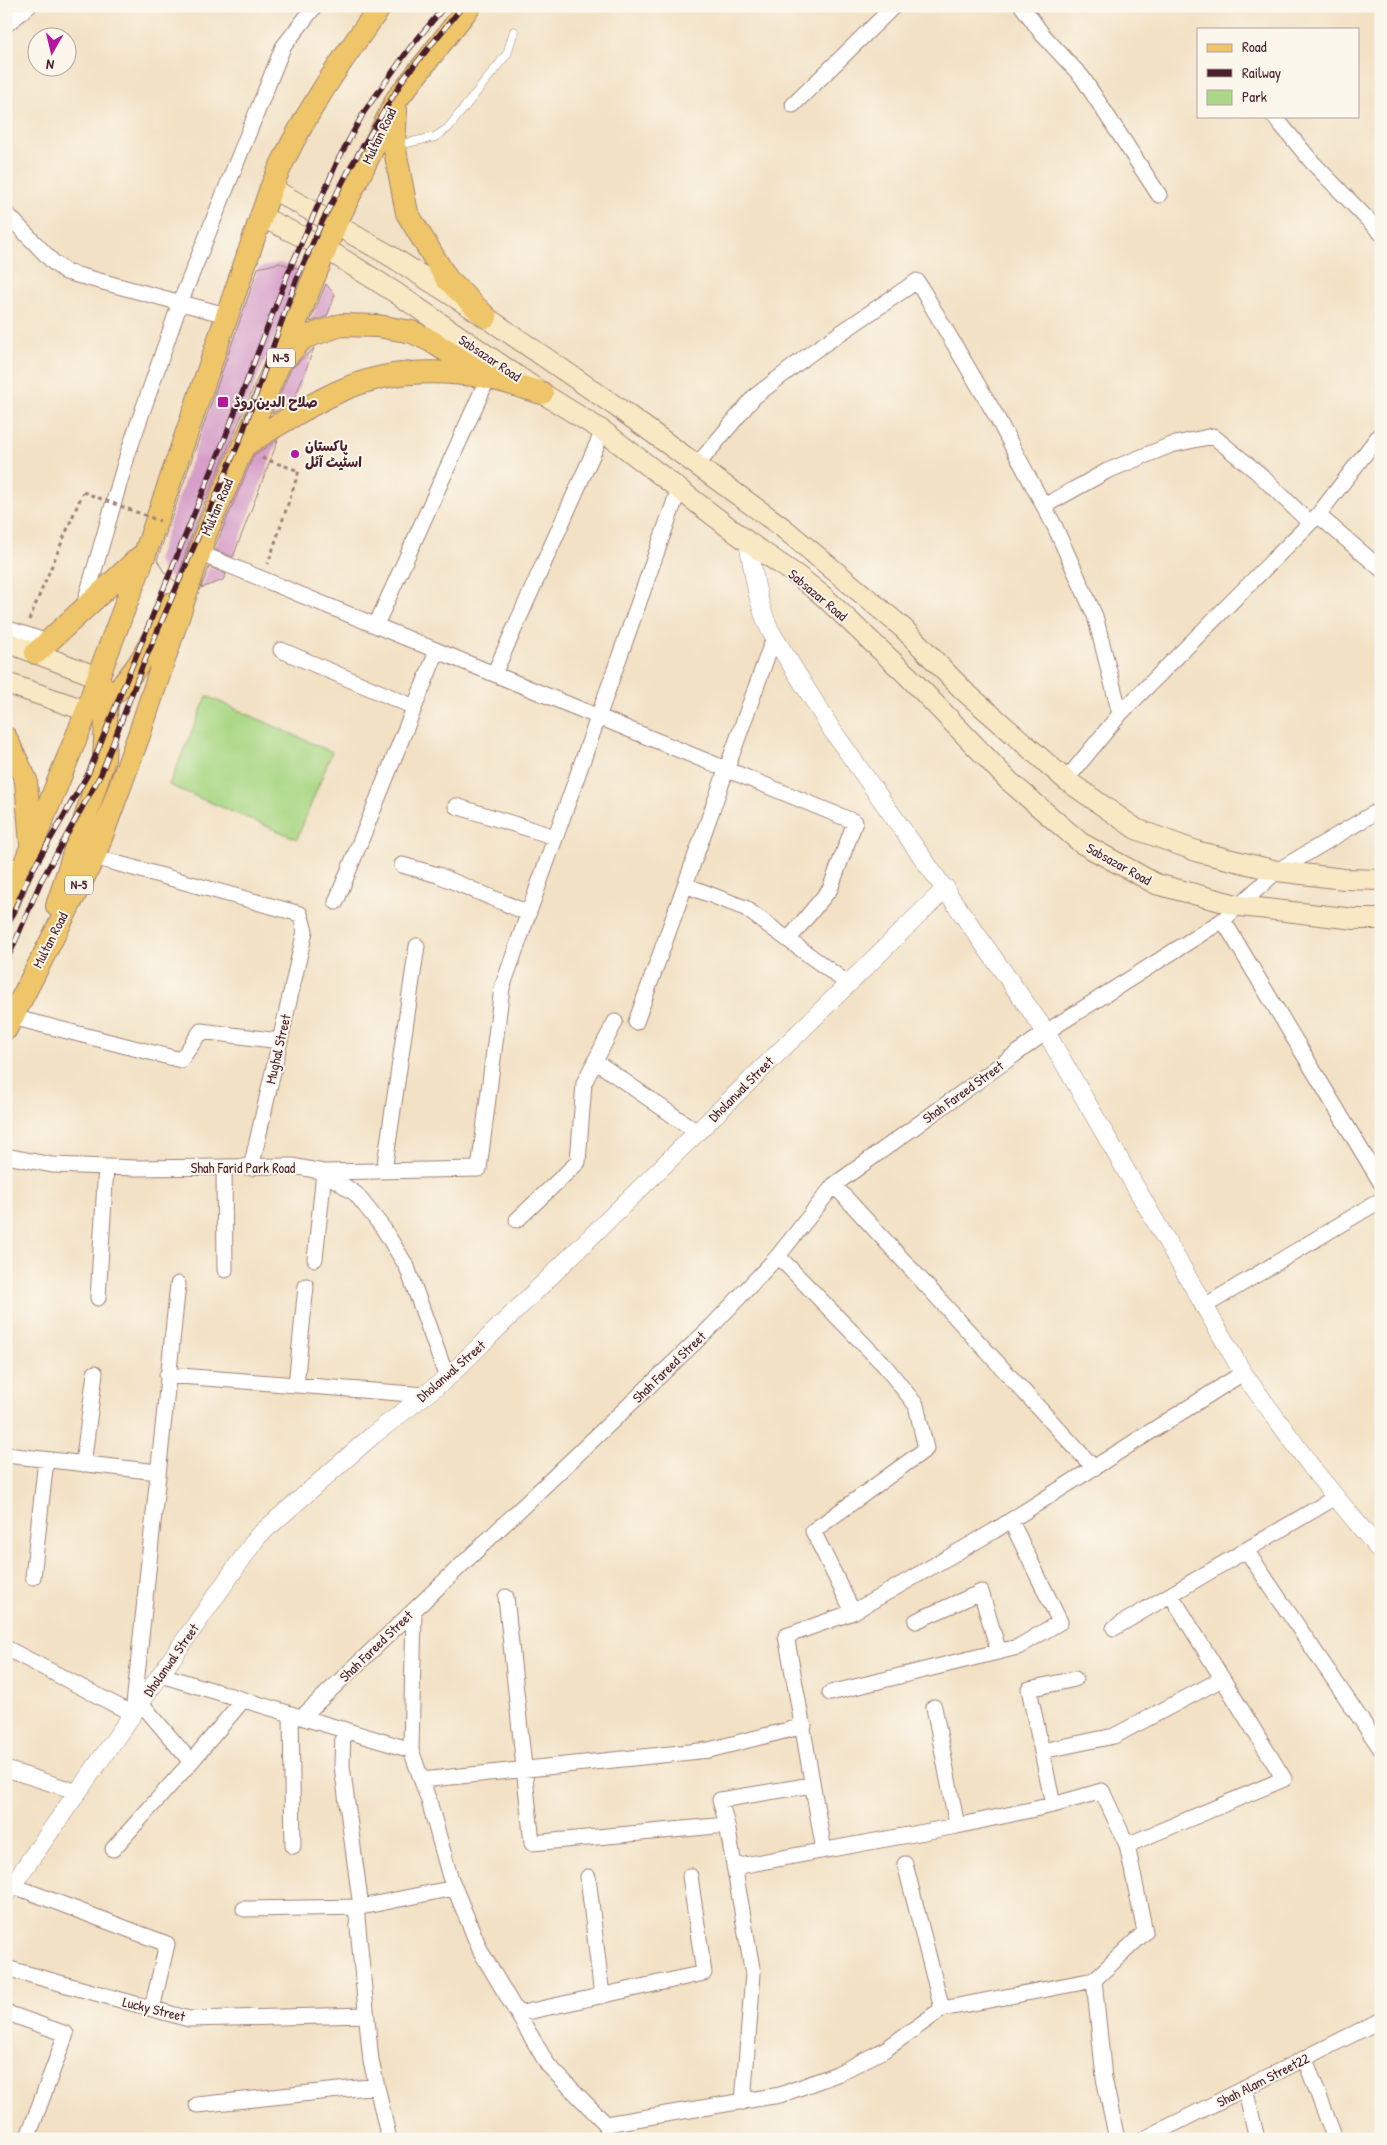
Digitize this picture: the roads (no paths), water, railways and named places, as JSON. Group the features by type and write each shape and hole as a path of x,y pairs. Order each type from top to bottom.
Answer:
{"main road":[{"path":"6,909 21,862 87,711 146,551 271,188 297,136 343,56 381,6"},
{"name":"Multan Road","path":"9,1023 40,959 94,857 139,734 202,543 279,364 336,223 397,99 470,6"},
{"path":"397,99 394,145 407,214 447,280 486,317"},
{"name":"Sabsazar Road","path":"271,188 336,223 486,317 782,527 902,628 964,691 1066,780 1136,829 1200,852 1277,870 1344,879 1381,880"},
{"name":"Sabsazar Road","path":"260,216 325,248 396,293 542,393 603,431 748,542 798,576 822,595 908,676 1010,781 1081,843 1156,884 1240,906 1355,919 1381,919"},
{"path":"279,364 302,338 341,325 378,326 412,332 432,341 488,378"},
{"path":"242,449 340,390 380,377 415,373 457,373 488,378 542,393"},
{"path":"6,683 87,711 107,700 135,673 202,543"},
{"path":"798,576 809,550"},
{"path":"42,647 146,551"},
{"path":"15,638 42,647 98,677 107,700 104,760 40,959"},
{"path":"7,741 26,780 21,862"}],"street":[{"path":"6,25 30,6"},
{"path":"82,612 128,453 180,303 283,47 315,6"},
{"path":"793,105 894,6"},
{"path":"1022,6 1042,34 1082,77 1159,196"},
{"path":"1276,118 1318,168 1381,233"},
{"path":"6,213 53,262 66,272 226,315"},
{"path":"697,465 754,396 810,353 917,281 995,414 1044,506 1095,616 1120,714"},
{"path":"376,626 488,378"},
{"path":"494,674 603,431"},
{"path":"1066,780 1120,714 1314,519 1381,433"},
{"path":"1044,506 1116,468 1171,445 1213,436 1314,519 1381,569"},
{"path":"315,1259 324,1172 479,1169 502,988 679,489"},
{"path":"748,542 757,592 768,628 832,730 946,888 1046,1032 1203,1307 1243,1373 1336,1497 1381,1552"},
{"path":"202,543 376,626 855,822 830,890 788,940"},
{"path":"6,628 15,638"},
{"path":"636,1022 774,637"},
{"path":"281,650 414,707"},
{"path":"336,902 437,651"},
{"path":"456,806 555,837"},
{"name":"Shah Fareed Street","path":"296,1716 414,1610 712,1326 778,1256 834,1185 1046,1032 1222,920 1240,906 1277,870 1381,809"},
{"name":"Mughal Street","path":"94,857 300,914 305,931 251,1168"},
{"path":"402,865 438,875 528,913"},
{"path":"685,886 745,908 847,983"},
{"name":"Dholanwal Street","path":"9,1887 258,1536 372,1435 448,1378 847,983 946,888"},
{"path":"1222,920 1241,947 1381,1183"},
{"path":"384,1170 417,946"},
{"path":"517,1220 578,1162 584,1082 614,1022"},
{"path":"9,1023 181,1060 201,1031 279,1041"},
{"path":"595,1061 697,1132"},
{"name":"Shah Farid Park Road","path":"6,1156 52,1165 224,1168 293,1166 324,1172 356,1194 383,1228 407,1267 448,1378"},
{"path":"98,1298 106,1167"},
{"path":"224,1168 225,1270"},
{"path":"834,1185 1094,1468"},
{"path":"1203,1307 1381,1200"},
{"path":"778,1256 884,1366 916,1405 926,1449 813,1531 853,1612"},
{"path":"137,1709 167,1375 178,1284"},
{"path":"296,1385 306,1286"},
{"path":"83,1464 95,1373"},
{"path":"824,1850 804,1726 786,1636 853,1612 1011,1520 1243,1373"},
{"path":"167,1375 425,1395"},
{"path":"6,1455 158,1472"},
{"path":"33,1577 46,1460"},
{"path":"1114,1628 1336,1497"},
{"path":"830,1693 1018,1647 1060,1622 1011,1520"},
{"path":"1246,1550 1381,1749"},
{"path":"916,1621 981,1592 999,1652"},
{"path":"1127,1845 1284,1779 1171,1595"},
{"path":"506,1597 532,1843 727,1825"},
{"path":"414,1610 411,1750 422,1780 454,1888 481,1952 548,2066 607,2131 780,2095 837,2074 886,2050 942,2009 1094,1980 1145,1932 1127,1845 1102,1791 1053,1805 958,1826 734,1867"},
{"path":"6,1648 137,1709 191,1762"},
{"path":"161,1675 411,1750"},
{"path":"1053,1805 1029,1689 1075,1679"},
{"path":"1042,1751 1114,1736 1222,1679"},
{"path":"113,1850 244,1700"},
{"path":"934,1707 958,1826"},
{"path":"293,1846 296,1716"},
{"path":"422,1780 709,1750 804,1726"},
{"path":"343,1730 342,1766 358,1907 371,2062 389,2139"},
{"path":"6,1769 78,1792"},
{"path":"743,2102 753,1974 727,1825 720,1800 812,1785"},
{"path":"905,1864 942,2009"},
{"path":"518,2014 704,1974 690,1876"},
{"path":"588,1877 602,1996"},
{"path":"9,1887 167,1944 152,2010"},
{"path":"244,1909 358,1907 454,1888"},
{"name":"Lucky Street","path":"6,1968 152,2010 189,2018 367,2015"},
{"path":"1094,1980 1104,2078 1117,2139"},
{"path":"10,2014 66,2034 27,2139"},
{"name":"Shah Alam Street22","path":"1144,2139 1381,2020"},
{"path":"1305,2058 1335,2139"},
{"path":"197,2105 377,2086"},
{"path":"1245,2088 1257,2139"}],"lane":[{"path":"394,145 435,137 448,128 507,54 514,31"}],"railway":[{"path":"6,929 29,876 88,774 225,438 289,271 338,160 364,112 409,49 445,6"},
{"path":"6,963 41,881 101,774 142,667 240,440 297,278 322,222 351,166 404,78 463,6"}],"place":[{"name":"صلاح الدین روڈ","path":"223,402"},
{"name":"پاکستان اسٹیٹ آئل","path":"295,454"}]}
